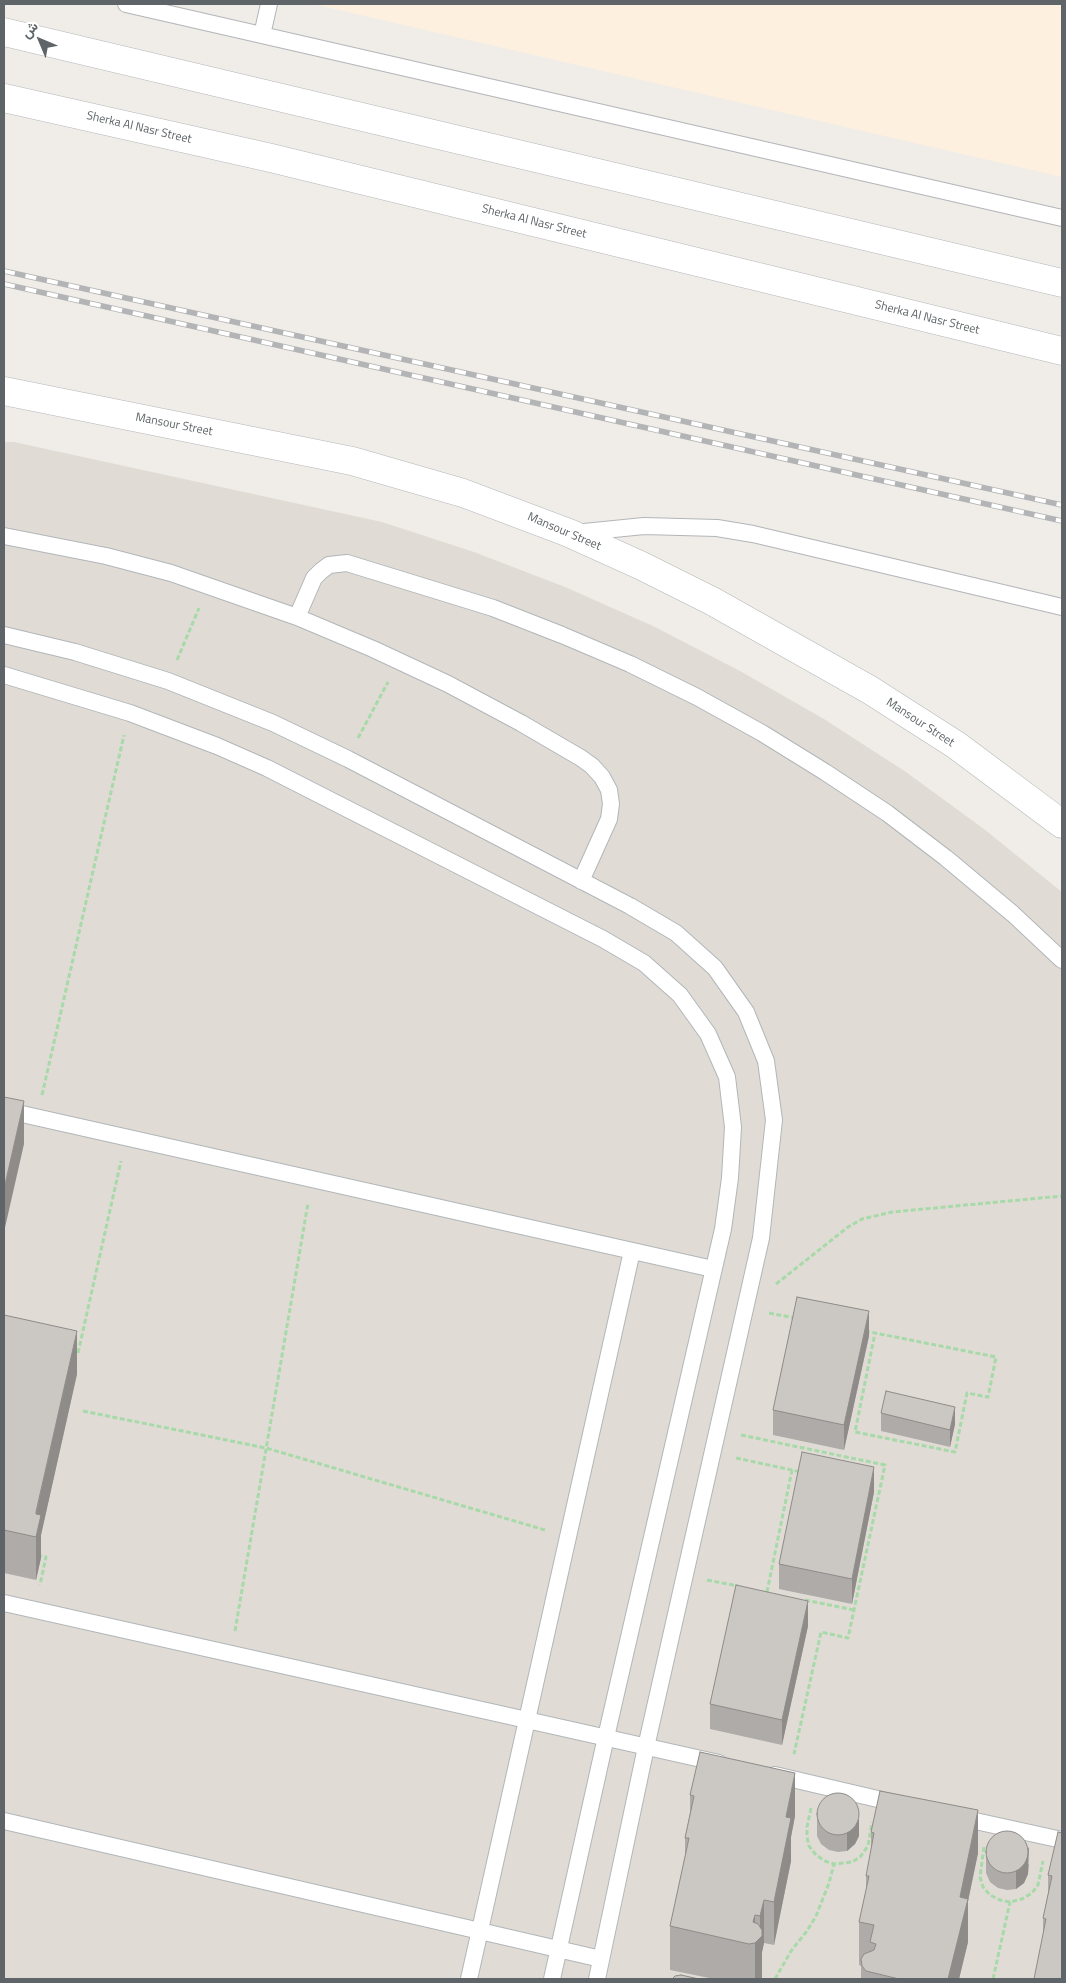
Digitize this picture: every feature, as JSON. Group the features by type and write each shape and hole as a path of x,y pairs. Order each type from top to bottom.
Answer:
{"street":[{"path":"4,32 1062,283"},
{"name":"Sherka Al Nasr Street","path":"4,98 271,158 1062,351"},
{"name":"Mansour Street","path":"4,391 352,461 463,493 569,533 642,566 712,601 870,690 956,745 1062,824"}],"lane":[{"path":"126,4 1062,218"},
{"path":"262,35 269,4"},
{"path":"569,533 644,526 717,528 762,536 1062,607"},
{"path":"4,536 106,556 208,585 297,617 399,661 521,723 581,758 602,776 609,790 611,804 609,819 581,881"},
{"path":"297,617 314,578 329,565 347,563 493,608 630,664 697,697 762,733 879,808 946,858 1012,914 1062,960"},
{"path":"4,635 75,652 168,681 273,723 348,759 676,933 715,968 746,1012 766,1061 774,1120 761,1238 646,1747 597,1979"},
{"path":"4,675 130,713 259,764 594,934 644,963 680,995 708,1034 727,1077 733,1127 730,1178 723,1229 552,1979"},
{"path":"4,1110 713,1269"},
{"path":"470,1979 632,1251"},
{"path":"4,1604 732,1766"},
{"path":"760,1772 913,1807"},
{"path":"941,1813 1055,1838"},
{"path":"4,1821 601,1958"}],"path":[{"path":"168,681 208,585"},
{"path":"348,759 399,661"},
{"path":"37,1118 122,742"},
{"path":"78,1353 126,1138"},
{"path":"231,1654 312,1180"},
{"path":"746,1308 841,1232 862,1219 892,1212 1062,1196"},
{"path":"746,1308 801,1319"},
{"path":"856,1330 875,1333 996,1357 988,1397 967,1393 955,1452 855,1432 875,1333"},
{"path":"83,1411 266,1448 569,1537"},
{"path":"718,1430 885,1465 848,1638 821,1632 789,1779"},
{"path":"713,1453 810,1474"},
{"path":"767,1592 792,1470"},
{"path":"871,1487 880,1489"},
{"path":"34,1610 46,1557 36,1555"},
{"path":"685,1575 740,1587"},
{"path":"758,1590 776,1594"},
{"path":"796,1598 854,1610"},
{"path":"816,1785 807,1827 809,1846 816,1855 834,1864 852,1862 860,1857 868,1846 875,1798"},
{"path":"989,1824 980,1877 983,1887 990,1895 1000,1900 1010,1902 1022,1899 1032,1893 1038,1885 1055,1838"},
{"path":"775,1979 791,1951 816,1916 826,1892 834,1864"},
{"path":"993,1979 1010,1902"}],"shaded area":[{"path":"313,4 1062,4 1062,177"},
{"path":"4,442 14,442 382,522 474,552 565,587 653,626 740,671 824,719 906,772 984,829 1062,892 1062,1979 4,1979"}],"building":[{"path":"4,1097 24,1101 4,1189"},
{"path":"797,1297 869,1311 844,1425 773,1410"},
{"path":"4,1315 77,1331 36,1512 36,1514 41,1515 36,1537 4,1530"},
{"path":"886,1391 955,1407 950,1430 881,1413"},
{"path":"802,1452 874,1467 852,1579 779,1564"},
{"path":"736,1585 808,1601 782,1720 710,1704"},
{"path":"700,1752 795,1773 786,1817 791,1818 774,1902 764,1900 760,1916 755,1915 753,1922 758,1924 762,1930 762,1936 755,1943 749,1944 670,1926 689,1838 685,1838 694,1796 690,1795"},
{"path":"880,1791 978,1810 960,1897 968,1899 948,1979 899,1979 866,1971 862,1966 861,1959 864,1954 874,1950 876,1944 870,1942 874,1925 859,1922 869,1876 866,1876 874,1833 871,1832"},
{"path":"842,1793 850,1796 856,1802 859,1814 856,1826 850,1832 834,1835 826,1832 820,1826 817,1810 820,1802 826,1796"},
{"path":"1011,1831 1019,1834 1025,1840 1028,1852 1025,1864 1019,1870 1003,1873 995,1870 989,1864 986,1848 989,1840 995,1834"},
{"path":"1058,1832 1062,1833 1062,1979 1034,1979 1046,1919 1043,1918 1052,1876 1048,1875"},
{"path":"681,1975 699,1979 672,1979 675,1976"}],"railway":[{"path":"4,271 1062,505"},
{"path":"4,284 1062,521"}]}
